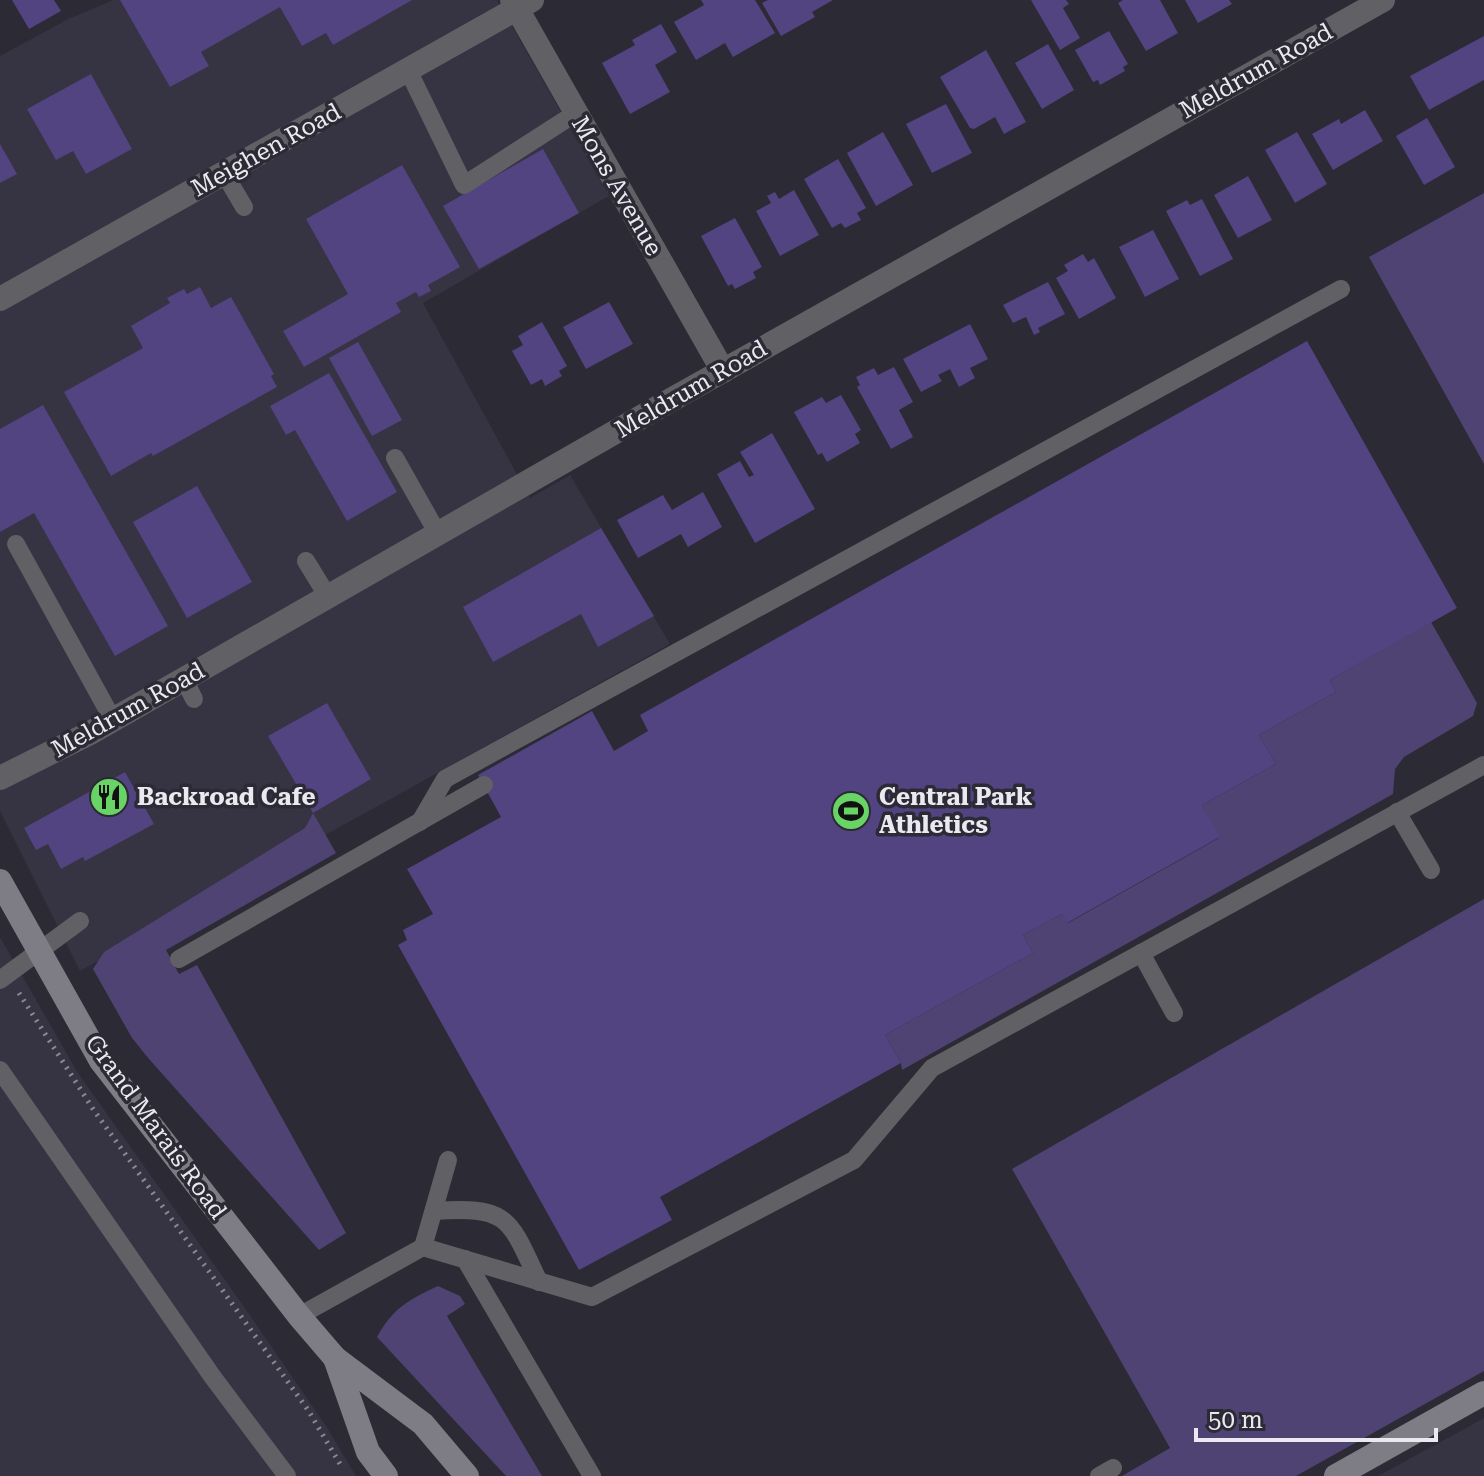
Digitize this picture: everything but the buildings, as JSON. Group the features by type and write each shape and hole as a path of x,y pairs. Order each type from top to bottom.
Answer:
{"street":[{"name":"Meldrum Road","path":"0,778 113,720 142,714 189,689 328,597 1383,0"},
{"name":"Mons Avenue","path":"520,3 576,113 723,371"},
{"name":"Meighen Road","path":"0,299 408,70 520,3"},
{"name":"Grand Marais Road","path":"0,881 101,1061 299,1316 335,1358 423,1424 467,1476"},
{"name":"Grand Marais Road","path":"335,1358 368,1452 386,1476"},
{"path":"1336,1476 1364,1469 1484,1393"}],"lane":[{"path":"408,70 464,185 576,113"},
{"path":"224,173 244,207"},
{"path":"420,822 445,779 1341,289"},
{"path":"395,458 438,534"},
{"path":"16,544 113,720"},
{"path":"306,561 328,597"},
{"path":"423,1247 592,1297 854,1160 932,1068 1484,765"},
{"path":"179,959 484,785"},
{"path":"1397,812 1431,870"},
{"path":"0,980 80,921"},
{"path":"1141,953 1174,1013"},
{"path":"0,1070 212,1376 287,1476"},
{"path":"299,1316 423,1247 448,1160"},
{"path":"435,1211 473,1209 493,1213 515,1230 539,1282"},
{"path":"465,1259 592,1476"}],"path":[{"path":"35,1017 93,1109 308,1410 348,1476"}],"shaded area":[{"path":"113,0 497,0 609,196 423,303 530,498 570,475 670,644 80,971 0,811 0,56 66,20"},
{"path":"1484,193 1484,464 1369,257"},
{"path":"1431,622 1477,703 1473,716 1404,757 1395,769 1393,794 902,1070 885,1035 1033,953 1023,935 1062,914 1068,923 1219,838 1202,805 1276,764 1259,735 1336,692 1330,680"},
{"path":"313,813 336,853 166,950 179,974 197,965 346,1233 319,1250 132,1038 93,969 104,952 305,828"},
{"path":"1484,899 1484,1371 1296,1476 1122,1476 1170,1448 1012,1169"},
{"path":"0,937 78,1073 240,1301 326,1426 356,1476 0,1476"},
{"path":"438,1286 460,1296 465,1304 447,1316 542,1476 506,1476 377,1337 402,1306"},
{"path":"1484,1418 1484,1476 1378,1476"}],"place":[{"name":"Backroad Cafe","path":"109,797"},
{"name":"Central Park Athletics","path":"851,811"}]}
